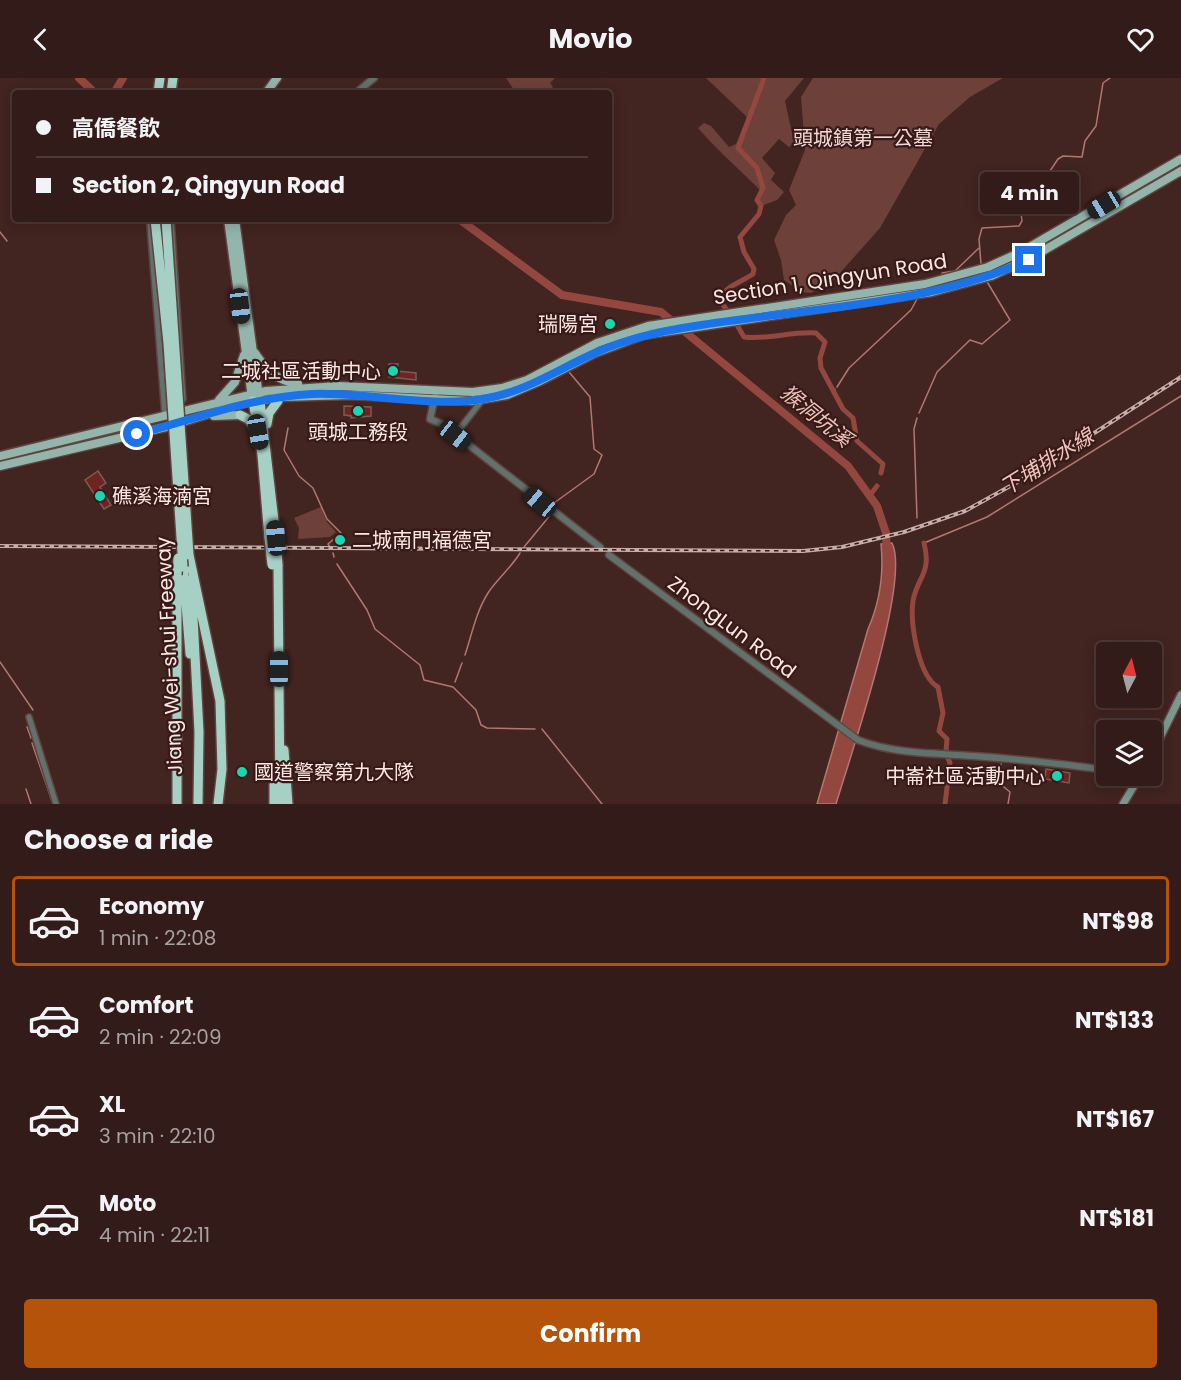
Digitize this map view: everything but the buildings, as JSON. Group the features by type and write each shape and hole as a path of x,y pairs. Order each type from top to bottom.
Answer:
{"highway":[{"path":"152,222 168,343 178,499 186,568 220,701 222,769 218,804"},
{"name":"Jiang Wei-shui Freeway","path":"166,222 189,555 186,568 193,717 192,804"},
{"path":"256,397 265,454 275,565 280,804"},
{"path":"265,454 267,418 271,408 280,399"},
{"path":"240,415 253,424 265,454"},
{"path":"274,804 275,565"},
{"name":"Jiang Wei-shui Freeway","path":"186,568 199,721 198,804"},
{"path":"177,804 186,568"},
{"path":"279,705 287,765 288,804"}],"main road":[{"path":"989,271 1181,159"},
{"path":"989,271 1029,260 1181,171"},
{"path":"228,222 256,397"},
{"path":"217,403 236,382 249,349 235,222"},
{"name":"Section 1, Qingyun Road","path":"434,396 473,392 527,380 597,343 648,326 925,284 969,273 989,271"},
{"name":"Section 1, Qingyun Road","path":"483,399 524,389 596,353 658,332 928,293 971,283 989,271"},
{"path":"249,349 275,377 313,386 483,399"},
{"path":"0,456 217,403 313,386"},
{"path":"0,466 199,417 256,397 280,399 351,394 404,394"},
{"path":"199,417 240,415"},
{"path":"1162,734 1181,695"},
{"path":"1123,804 1134,786"}],"street":[{"path":"360,90 374,78"},
{"path":"152,222 165,417"},
{"path":"171,222 184,412"},
{"path":"434,396 430,419 455,435 600,548"},
{"path":"455,435 483,399"},
{"name":"ZhongLun Road","path":"609,555 858,740 920,753 1017,759 1096,769"},
{"path":"29,717 56,804"}],"green space":[{"path":"506,78 555,78 550,83 553,87 549,90 543,88 514,90"},
{"path":"706,78 804,78 785,101 794,142 789,147 779,139 762,158 775,173 771,180 784,192 777,200 759,207 757,200 760,190 698,128 704,123 711,126 729,147 736,144 747,117"},
{"name":"頭城鎮第一公墓","path":"813,78 1003,78 970,97 939,124 880,228 832,282 811,293 802,292 784,280 781,260 774,240 786,215 796,205 789,190 805,150 801,97"},
{"path":"321,507 327,522 336,532 330,537 298,539 299,528 294,518"}],"shaded area":[{"path":"892,543 896,563 893,593 865,711 836,804 817,804 878,598 882,566 881,544"}],"waterway":[{"name":"猴洞坑溪","path":"79,78 92,90"},
{"path":"116,90 123,78"},
{"path":"726,309 719,299 722,294 753,274 754,269 744,252 740,237 759,214 761,206 757,200 763,188 757,168 738,148 764,78"},
{"path":"981,264 979,239 982,228 1019,226 1022,221 1020,205 1035,182 1050,171 1058,159 1063,156 1082,157 1085,141 1096,126 1103,83 1110,78"},
{"name":"猴洞坑溪","path":"463,222 562,295 661,312 848,466 877,506 886,533 887,554"},
{"path":"0,232 7,241"},
{"path":"942,273 955,271 979,248"},
{"path":"919,413 937,372 970,340 982,344 1010,320 986,280"},
{"path":"837,387 849,368 911,310 917,299"},
{"path":"737,325 744,337 816,333 825,342 820,358 821,368 843,409 853,418 857,441 883,464 881,473"},
{"path":"554,507 554,503 594,474 602,455 594,449 590,397 569,372"},
{"name":"下埔排水線","path":"924,543 987,517 1181,396"},
{"path":"917,418 914,429 917,518"},
{"path":"288,428 284,450 299,476 313,488 327,519 341,533 328,544 330,547"},
{"path":"870,495 877,486"},
{"path":"524,547 552,513"},
{"path":"924,543 925,569 915,593 912,610 914,635 925,672 938,687 943,713 939,731 947,739 946,751"},
{"path":"333,553 334,557"},
{"path":"465,655 484,600 520,553"},
{"path":"337,564 367,610 375,629 420,665 424,680 453,687 476,710 481,725 487,728 535,729"},
{"path":"0,662 33,710"},
{"path":"455,682 462,663"},
{"path":"27,727 31,738"},
{"path":"542,729 602,804"},
{"path":"32,743 53,804"},
{"path":"945,804 950,763 947,756"},
{"path":"1001,764 999,783 1010,792 1008,804"},
{"path":"26,789 31,804"}],"railway":[{"path":"0,546 803,551 842,547 904,532 965,511 1023,479 1181,377"}],"place":[{"name":"瑞陽宮","path":"610,324"},
{"name":"二城社區活動中心","path":"393,371"},
{"name":"頭城工務段","path":"358,411"},
{"name":"礁溪海湳宮","path":"100,496"},
{"name":"二城南門福德宮","path":"340,540"},
{"name":"國道警察第九大隊","path":"242,772"},
{"name":"中崙社區活動中心","path":"1057,776"}],"route":[{"path":"137,434 244,403 283,397 351,394 379,398 471,401 507,394 524,389 596,353 658,332 932,292 971,283 1029,260"}]}
